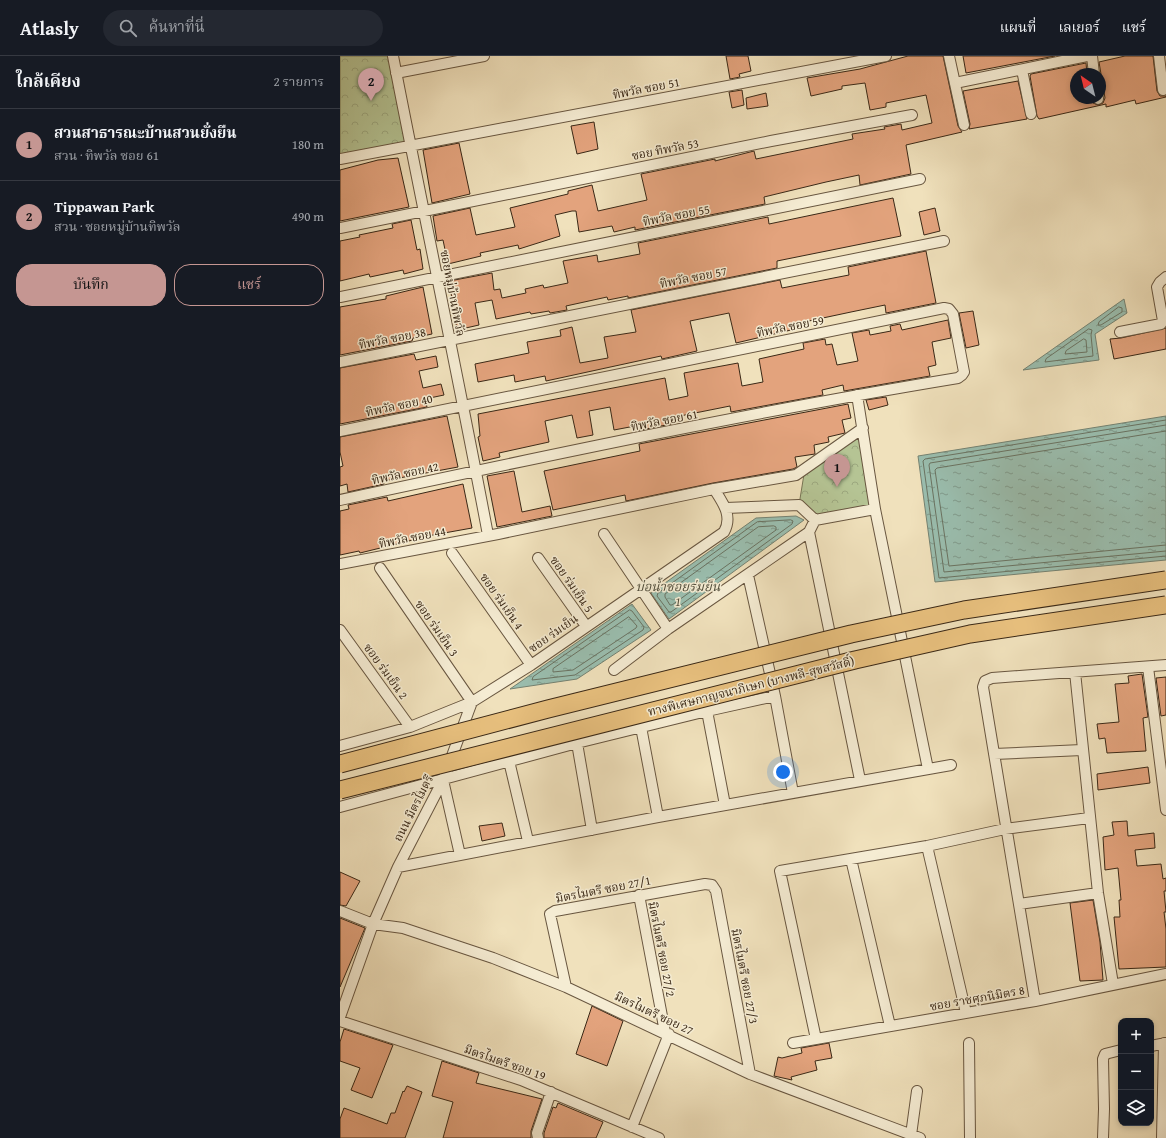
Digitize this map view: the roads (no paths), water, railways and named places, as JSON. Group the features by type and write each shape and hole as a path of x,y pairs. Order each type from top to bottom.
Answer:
{"highway":[{"path":"340,764 851,634 964,610 1166,580"},
{"name":"ทางพิเศษกาญจนาภิเษก (บางพลี-สุขสวัสดิ์)","path":"340,790 855,660 970,634 1166,605"}],"street":[{"name":"ซอยหมู่บ้านทิพวัล","path":"393,56 448,340 464,405 488,535"},
{"path":"396,73 484,56"},
{"name":"ทิพวัล ซอย 51","path":"340,159 886,56"},
{"path":"949,56 964,125"},
{"path":"955,83 1087,56"},
{"path":"1092,56 1093,68"},
{"path":"1159,56 1163,90"},
{"path":"1022,70 1032,114"},
{"name":"ซอย ทิพวัล 53","path":"340,228 771,141 912,115"},
{"name":"ทิพวัล ซอย 55","path":"340,297 920,180"},
{"name":"ทิพวัล ซอย 57","path":"448,340 944,241"},
{"path":"1120,332 1161,324 1163,322 1157,286 1166,277"},
{"name":"ทิพวัล ซอย 59","path":"464,405 936,310 949,309 953,314 964,372 962,375 958,378 857,394"},
{"name":"ทิพวัล ซอย 38","path":"340,362 448,340"},
{"path":"857,394 875,509 928,769"},
{"name":"ทิพวัล ซอย 61","path":"476,471 857,394"},
{"name":"ทิพวัล ซอย 40","path":"340,431 464,405"},
{"name":"ทิพวัล ซอย 44","path":"340,564 714,489 796,475 863,428"},
{"name":"ทิพวัล ซอย 42","path":"340,500 476,471"},
{"path":"714,489 726,508 799,505 815,520"},
{"name":"ซอย ร่มเย็น","path":"340,746 410,727 472,702 531,665 724,532 729,519 726,508"},
{"path":"815,520 875,509"},
{"path":"614,670 668,629 809,532 815,520"},
{"path":"809,532 860,780"},
{"path":"604,534 668,629"},
{"name":"ซอย ร่มเย็น 4","path":"452,553 531,665"},
{"name":"ซอย ร่มเย็น 5","path":"538,558 586,626"},
{"name":"ซอย ร่มเย็น 3","path":"380,568 472,702"},
{"path":"748,575 775,696 793,793"},
{"name":"ซอย ร่มเย็น 2","path":"340,630 410,727"},
{"path":"1035,1001 983,687 985,682 992,678 1166,665"},
{"path":"1148,667 1166,810"},
{"path":"1075,672 1098,893 1113,984"},
{"path":"340,807 576,743 775,696"},
{"name":"ถนน มิตรไมตรี","path":"340,1017 372,924 398,866 443,780 472,702"},
{"path":"707,711 725,806"},
{"path":"641,727 658,817"},
{"path":"576,743 592,830"},
{"path":"994,754 1082,750"},
{"path":"510,761 528,841"},
{"path":"398,866 860,780 951,765"},
{"path":"443,780 460,855"},
{"path":"816,1039 780,871 927,846 1006,829 1089,818"},
{"path":"927,846 966,1013"},
{"path":"851,859 890,1026"},
{"name":"มิตรไมตรี ซอย 27/1","path":"566,987 550,914 555,910 705,884 712,885"},
{"name":"มิตรไมตรี ซอย 27/3","path":"712,885 716,891 750,1074"},
{"path":"1018,904 1098,893"},
{"name":"มิตรไมตรี ซอย 27/2","path":"639,895 667,1033"},
{"name":"มิตรไมตรี ซอย 27","path":"340,911 372,924 403,928 493,958 566,987 667,1033 750,1074 916,1136"},
{"name":"ซอย ราชศุภนิมิตร 8","path":"793,1043 1035,1001 1166,974"},
{"name":"มิตรไมตรี ซอย 19","path":"340,1021 552,1092 659,1138"},
{"path":"632,1127 667,1033"},
{"path":"1154,1045 1165,1043 1162,1138"},
{"path":"969,1044 970,1138"},
{"path":"1103,1138 1103,1059 1105,1054 1118,1051"},
{"path":"916,1136 918,1091"},
{"path":"538,1138 537,1133 552,1092"}],"water":[{"path":"1124,299 1127,313 1095,334 1099,360 1023,370"},
{"path":"1166,416 1166,560 935,582 918,456"},
{"name":"บ่อน้ำซอยร่มย็น 1","path":"796,516 804,520 669,619 651,593 756,518"},
{"path":"632,604 651,630 577,679 510,689"}],"place":[{"name":"Tippawan Park","path":"371,101"},
{"name":"สวนสาธารณะบ้านสวนยั่งยืน","path":"837,487"}]}
